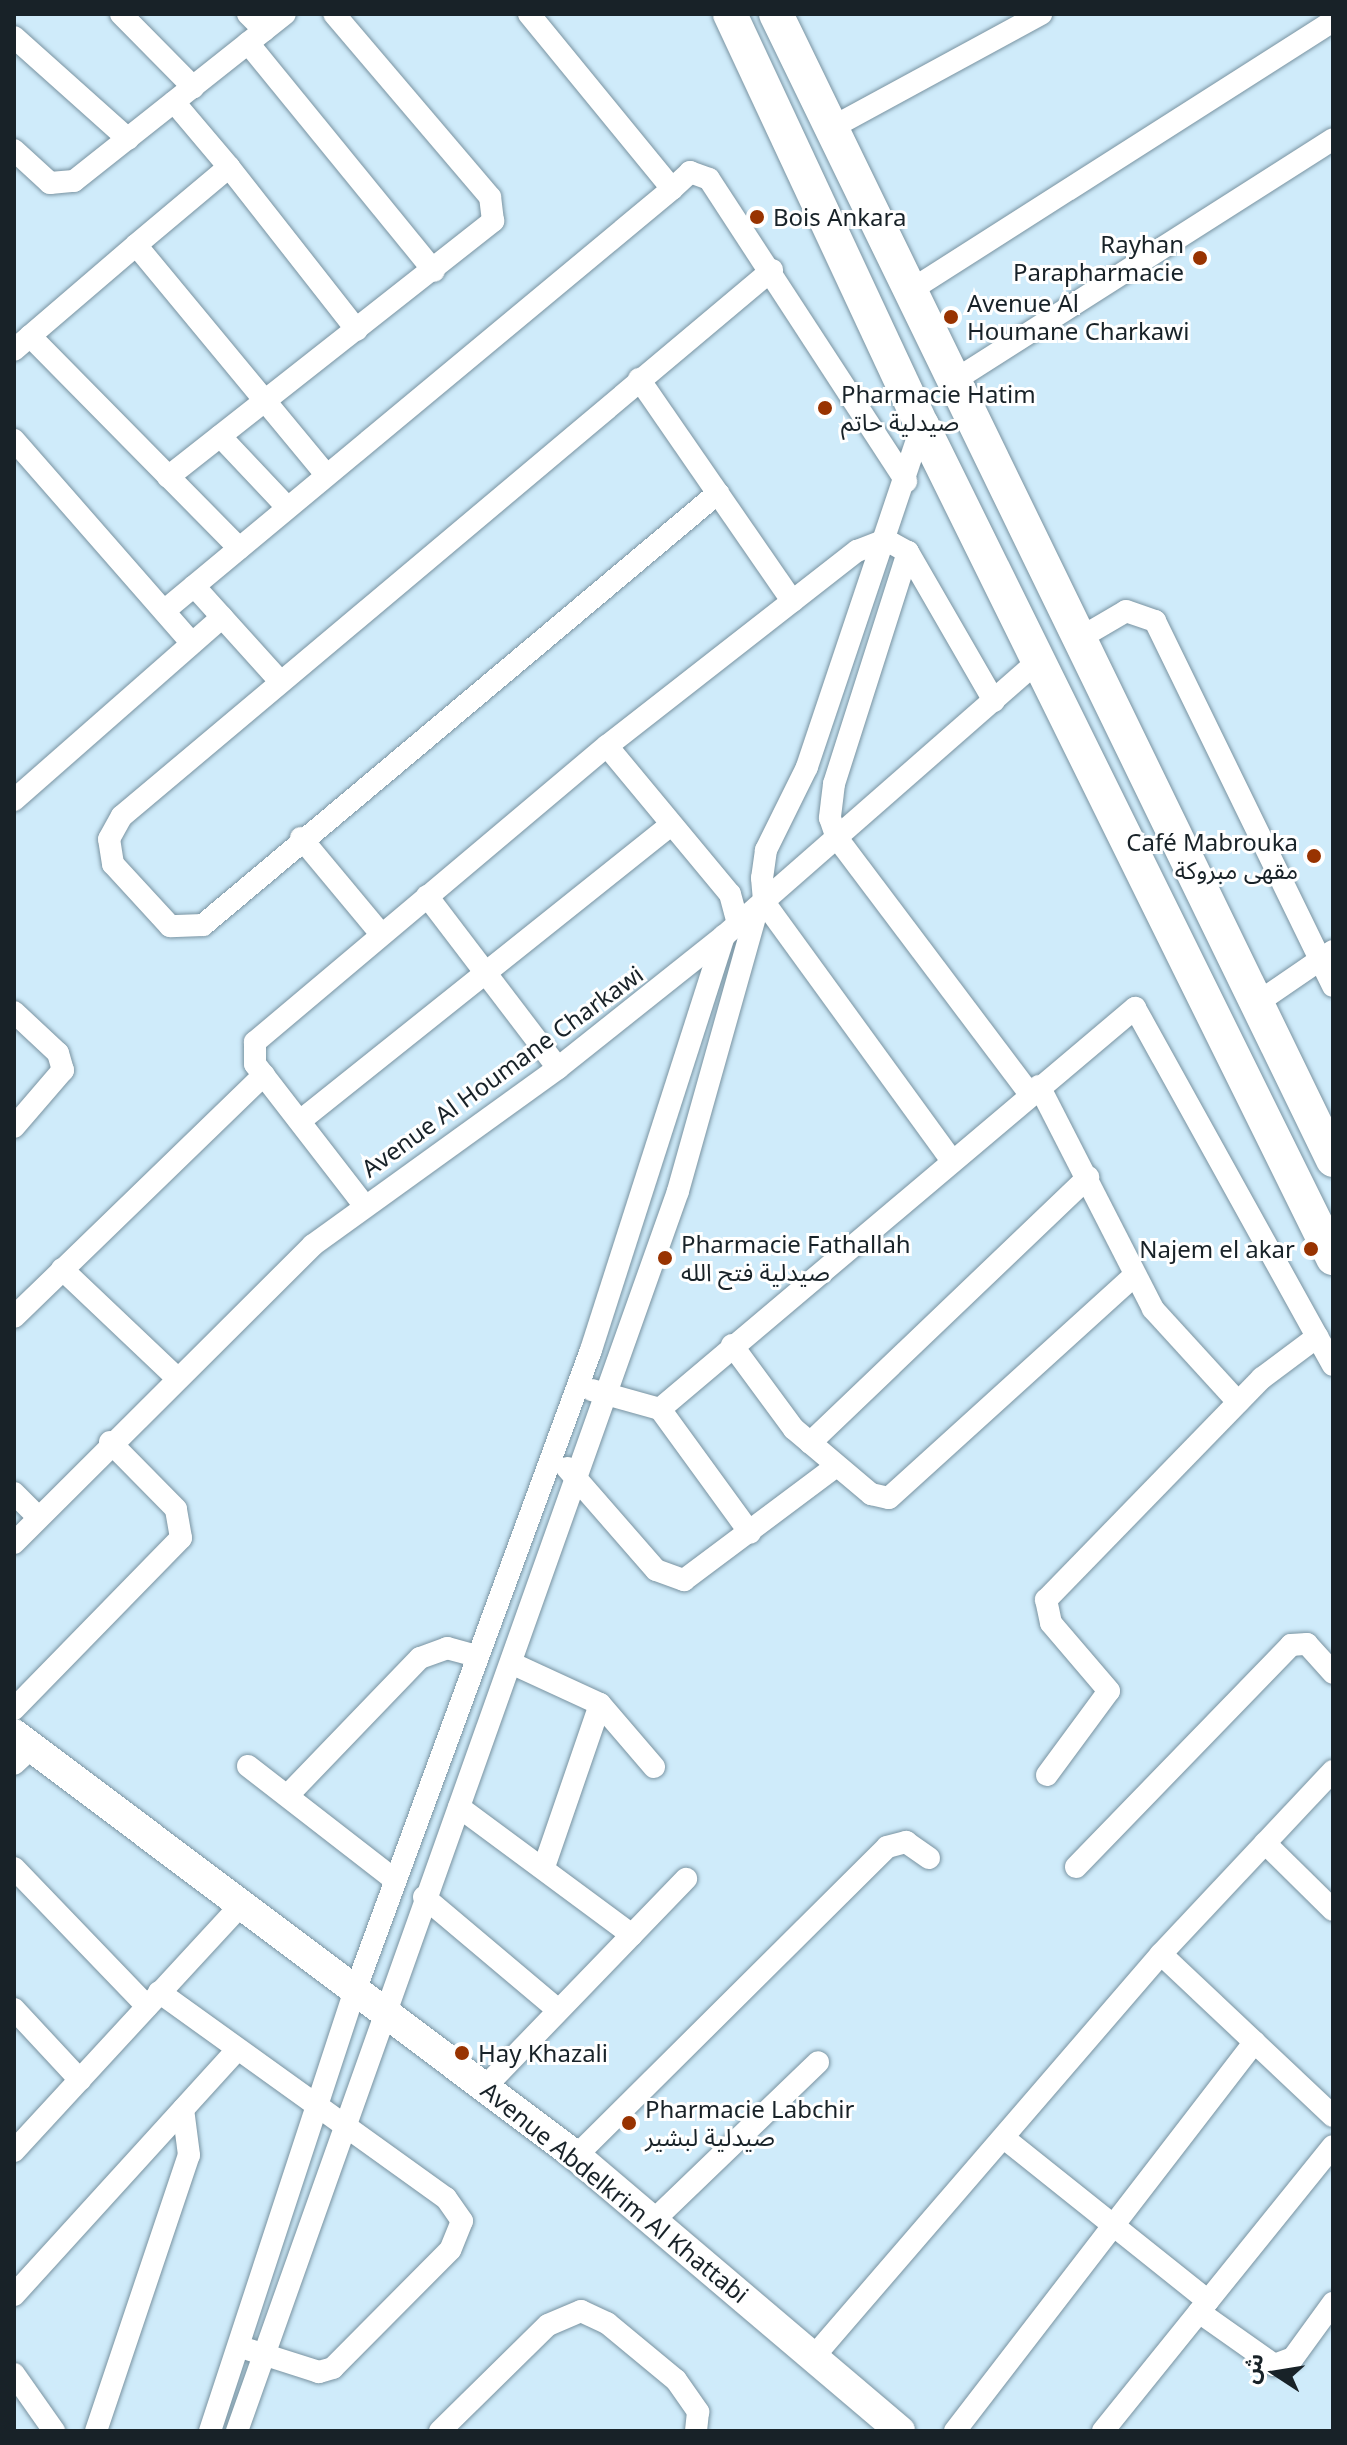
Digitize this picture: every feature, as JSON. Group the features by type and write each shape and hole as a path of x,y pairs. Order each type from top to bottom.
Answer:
{"main road":[{"path":"730,14 922,425 1333,1258"},
{"path":"776,14 1333,1160"},
{"path":"1039,662 1045,619 1081,639"},
{"path":"1039,662 1071,682 1081,639"},
{"name":"Avenue Abdelkrim Al Khattabi","path":"20,1748 242,1904 383,2014 576,2156 816,2354 900,2431"}],"street":[{"path":"121,14 193,87"},
{"path":"248,14 256,37 434,271"},
{"path":"14,150 43,178 66,185 285,14"},
{"path":"168,477 490,228 494,207 334,14"},
{"path":"529,14 672,189"},
{"path":"833,127 1041,14"},
{"path":"911,290 1333,21"},
{"path":"14,37 128,139"},
{"path":"174,102 357,330"},
{"path":"955,380 1333,139"},
{"path":"229,167 22,343 168,477 239,548"},
{"path":"164,611 690,172 709,179 772,270 906,481"},
{"path":"136,245 326,475"},
{"path":"718,493 192,930 160,917 109,852 122,816 277,678 772,270"},
{"path":"639,379 792,601"},
{"path":"237,2431 424,1897 511,1663 678,1191 761,904 766,850 807,767 906,481 922,425"},
{"path":"220,436 287,507"},
{"path":"14,440 192,643"},
{"path":"364,1205 252,1057 260,1035 607,746 857,551 886,540 908,552 994,701"},
{"path":"908,552 834,784 830,818 837,838 1034,1090 1088,1177 1135,1275 1185,1348 1238,1402"},
{"path":"194,586 277,678"},
{"path":"1081,639 1126,611 1155,621 1326,956 1333,986"},
{"path":"14,800 222,617"},
{"name":"Avenue Al Houmane Charkawi","path":"14,1543 110,1442 364,1205 558,1068 731,930 1039,662"},
{"path":"210,2431 355,1991 577,1386 731,930 730,894 668,827 607,746"},
{"path":"300,1121 668,827"},
{"path":"301,838 381,934"},
{"path":"427,896 558,1068"},
{"path":"761,904 951,1159"},
{"path":"1257,1003 1326,956"},
{"path":"660,1409 951,1159 1135,1008 1333,1365"},
{"path":"14,1012 58,1053 63,1070 14,1127"},
{"path":"14,1317 264,1075"},
{"path":"810,1443 1088,1177"},
{"path":"62,1269 177,1378"},
{"path":"732,1345 810,1443 835,1467 879,1499 898,1494 1135,1275"},
{"path":"1047,1775 1109,1691 1051,1623 1046,1600 1238,1402 1317,1337"},
{"path":"577,1386 660,1409 750,1533"},
{"path":"14,1709 181,1538 176,1509 110,1442"},
{"path":"552,1452 656,1570 674,1580 701,1572 835,1467"},
{"path":"14,1493 38,1517"},
{"path":"1076,1867 1291,1645 1307,1644 1333,1673"},
{"path":"288,1795 420,1658 447,1648 476,1656"},
{"path":"511,1663 600,1704 654,1767"},
{"path":"544,1867 600,1704"},
{"path":"248,1766 395,1880"},
{"path":"816,2354 1161,1954 1333,1771"},
{"path":"459,1807 632,1935"},
{"path":"576,2156 887,1847 906,1842 929,1858"},
{"path":"1265,1843 1333,1910"},
{"path":"14,1868 153,1999 237,2050 316,2110 446,2198 462,2229 450,2250 333,2368 319,2372 263,2356 239,2343"},
{"path":"484,2088 686,1879"},
{"path":"424,1897 558,2010"},
{"path":"14,2151 242,1904"},
{"path":"1161,1954 1333,2116"},
{"path":"14,2009 80,2080"},
{"path":"955,2431 1255,2042"},
{"path":"14,2295 237,2050"},
{"path":"653,2221 818,2062"},
{"path":"96,2431 189,2155 183,2109"},
{"path":"1004,2138 1113,2224 1204,2307 1274,2365 1293,2358 1333,2303"},
{"path":"1103,2431 1333,2146"},
{"path":"440,2431 548,2325 581,2311 607,2323 676,2380 698,2412 696,2431"},
{"path":"14,2374 54,2431"}],"place":[{"name":"Bois Ankara","path":"757,217"},
{"name":"Rayhan Parapharmacie","path":"1200,258"},
{"name":"Avenue Al Houmane Charkawi","path":"951,317"},
{"name":"Pharmacie Hatim صيدلية حاتم","path":"825,408"},
{"name":"Café Mabrouka مقهى مبروكة","path":"1314,856"},
{"name":"Najem el akar","path":"1311,1249"},
{"name":"Pharmacie Fathallah صيدلية فتح الله","path":"665,1258"},
{"name":"Hay Khazali","path":"462,2053"},
{"name":"Pharmacie Labchir صيدلية لبشير","path":"629,2123"}]}
